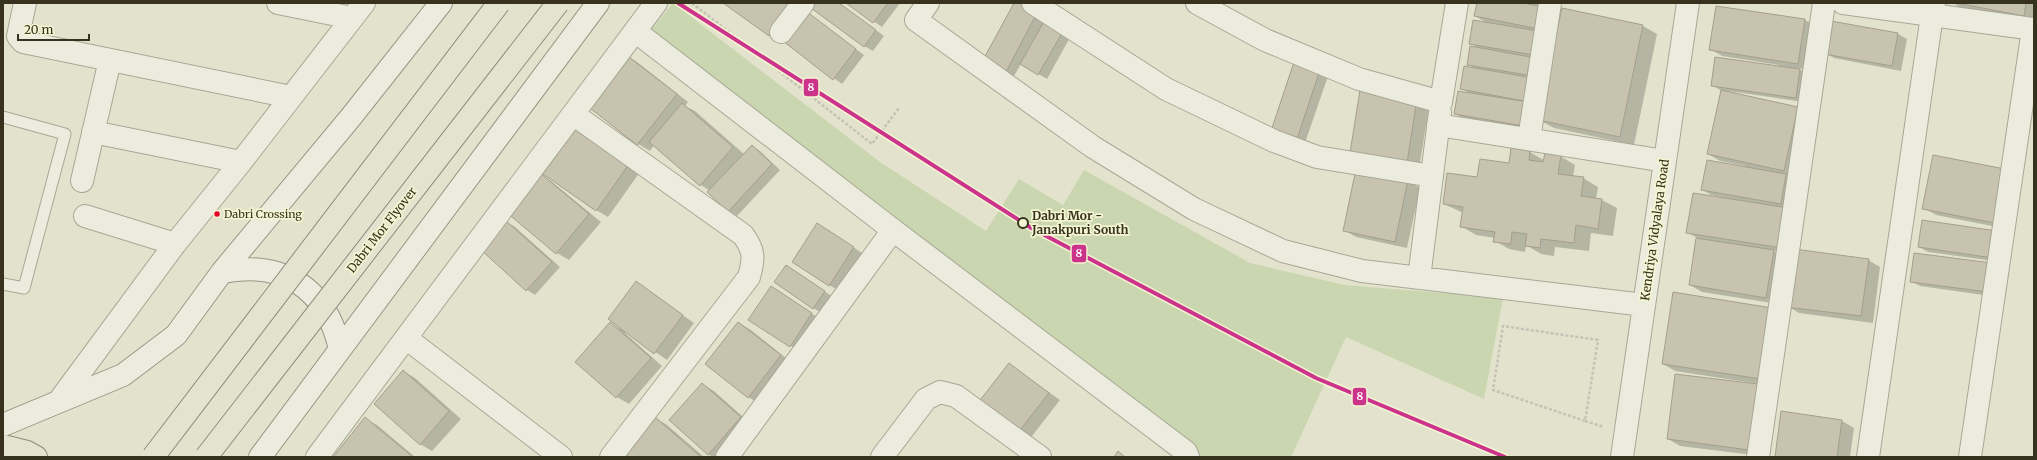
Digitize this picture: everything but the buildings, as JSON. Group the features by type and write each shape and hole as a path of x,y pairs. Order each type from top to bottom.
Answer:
{"main road":[{"path":"153,457 499,3"},
{"name":"Dabri Mor Flyover","path":"206,457 558,3"},
{"path":"3,446 27,452 36,457"}],"street":[{"path":"25,3 18,36 23,42 291,97"},
{"path":"278,3 358,11"},
{"path":"3,425 124,375 176,335 222,272 351,117 441,3"},
{"path":"260,457 598,3"},
{"path":"317,457 656,3"},
{"path":"781,32 803,3"},
{"path":"928,3 916,20 1093,147 1194,209 1283,251 1362,271 1644,305"},
{"path":"1033,3 1166,89 1274,141 1317,157 1432,176"},
{"path":"1197,3 1265,40 1359,79 1441,102"},
{"path":"1419,278 1441,102 1457,3"},
{"path":"1529,140 1550,3"},
{"name":"Kendriya Vidyalaya Road","path":"1622,457 1688,3"},
{"path":"1758,457 1824,3"},
{"path":"1843,3 1933,9 2033,29 1970,457"},
{"path":"1868,457 1933,9"},
{"path":"59,401 175,244 241,162 358,11"},
{"path":"635,31 893,230 1186,452 1188,457"},
{"path":"82,182 110,60"},
{"path":"573,114 743,235 751,245 754,260 749,277 611,457"},
{"path":"1438,125 1665,161"},
{"path":"93,132 241,162"},
{"path":"85,216 175,244"},
{"path":"727,457 893,230"},
{"path":"222,272 242,268 262,269 281,273 299,282 315,295 327,311 336,329 340,348"},
{"path":"406,338 561,457"},
{"path":"882,457 926,399 940,392 956,396 1040,457"}],"lane":[{"path":"3,118 65,134 24,288 3,284"}],"path":[{"path":"692,3 872,144 900,108"},
{"path":"1585,421 1598,340 1503,326 1493,390 1585,421 1626,433"}],"green space":[{"path":"673,3 880,162 986,231 1019,179 1063,205 1084,170 1250,263 1345,285 1503,298 1484,399 1346,337 1291,457 1192,457 648,34"}],"transit line":[{"name":"8","path":"678,3 1033,229 1316,378 1505,457"}],"place":[{"name":"Dabri Crossing","path":"217,214"},
{"name":"Dabri Mor - Janakpuri South","path":"1023,223"}]}
